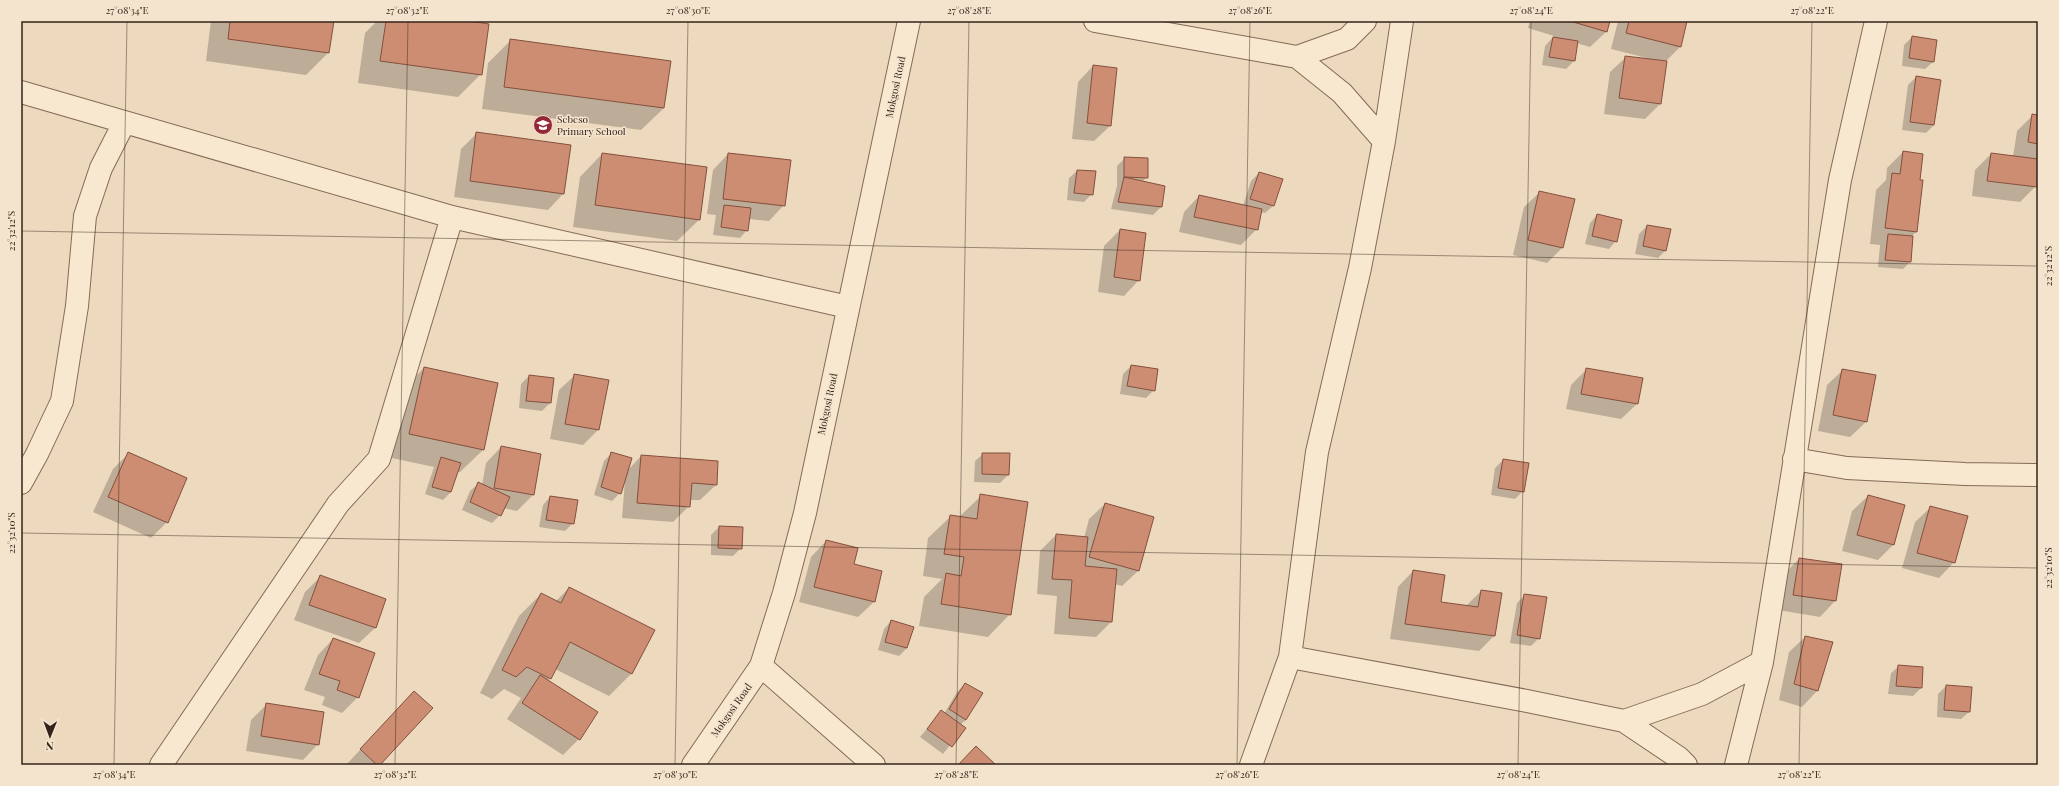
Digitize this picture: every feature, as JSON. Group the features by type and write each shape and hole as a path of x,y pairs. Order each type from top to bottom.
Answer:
{"street":[{"name":"Mokgosi Road","path":"693,765 762,666 784,593 805,513 909,21"},
{"path":"1095,21 1298,57 1342,92 1384,141"},
{"path":"1298,57 1347,39 1365,21"},
{"path":"1252,765 1290,657 1317,452 1360,268 1384,141 1402,21"},
{"path":"1736,765 1762,662 1840,180 1876,21"},
{"path":"21,92 452,217 848,306"},
{"path":"21,483 38,454 62,401 78,306 85,216 101,168 124,123"},
{"path":"161,765 338,504 379,460 452,217"},
{"path":"1794,459 1846,468 2038,475"},
{"path":"1290,657 1624,721 1679,758 1686,765"},
{"path":"1624,721 1702,694 1762,662"},
{"path":"762,666 874,765"}],"building":[{"path":"230,21 334,21 329,53 228,39"},
{"path":"386,21 470,21 489,24 482,75 380,61"},
{"path":"1570,21 1610,21 1607,32"},
{"path":"1629,21 1687,21 1681,47 1626,33"},
{"path":"1912,36 1937,40 1934,62 1909,58"},
{"path":"1553,37 1578,41 1575,61 1549,57"},
{"path":"510,39 671,61 664,108 504,87"},
{"path":"1625,56 1667,61 1661,104 1619,98"},
{"path":"1093,65 1117,68 1111,126 1087,123"},
{"path":"1916,76 1941,80 1934,125 1910,122"},
{"path":"2032,114 2038,115 2038,144 2028,142"},
{"path":"476,132 571,145 564,194 470,181"},
{"path":"1903,151 1923,154 1920,180 1923,180 1917,232 1885,228 1892,173 1900,174"},
{"path":"602,153 707,167 700,220 595,205"},
{"path":"728,153 791,160 785,206 723,199"},
{"path":"1991,153 2038,159 2037,187 1987,181"},
{"path":"1124,157 1148,158 1148,178 1124,177"},
{"path":"1077,170 1096,171 1093,195 1074,193"},
{"path":"1259,172 1283,179 1274,206 1250,199"},
{"path":"1124,177 1165,186 1162,207 1118,202"},
{"path":"1539,191 1575,199 1563,248 1528,240"},
{"path":"1199,195 1262,209 1258,230 1194,217"},
{"path":"724,205 751,208 748,231 721,227"},
{"path":"1597,214 1622,220 1617,242 1592,236"},
{"path":"1647,225 1671,229 1666,251 1643,246"},
{"path":"1120,229 1146,233 1140,281 1114,277"},
{"path":"1888,234 1913,236 1911,262 1885,260"},
{"path":"1131,365 1158,369 1155,391 1127,386"},
{"path":"424,367 498,383 484,450 409,434"},
{"path":"1586,368 1643,378 1638,404 1581,394"},
{"path":"1842,369 1876,375 1867,422 1833,415"},
{"path":"574,374 609,380 599,430 565,424"},
{"path":"529,375 554,378 551,403 526,401"},
{"path":"501,446 541,454 534,495 494,488"},
{"path":"128,452 187,478 168,523 108,497"},
{"path":"611,452 632,458 621,494 601,487"},
{"path":"982,453 1010,453 1009,475 982,474"},
{"path":"641,455 718,461 717,485 692,483 690,507 637,503"},
{"path":"441,457 461,463 451,492 432,487"},
{"path":"1503,459 1529,463 1524,492 1498,488"},
{"path":"478,482 510,497 501,516 470,502"},
{"path":"980,494 1028,502 1011,615 941,604 946,573 961,576 964,557 944,554 950,515 977,519"},
{"path":"1868,495 1905,505 1894,545 1857,535"},
{"path":"550,496 578,500 574,524 546,520"},
{"path":"1105,503 1154,517 1139,571 1089,557"},
{"path":"1930,506 1968,516 1955,563 1917,553"},
{"path":"719,526 743,527 742,549 718,548"},
{"path":"1056,534 1088,537 1085,566 1117,569 1112,622 1069,618 1072,580 1052,579"},
{"path":"826,540 858,548 854,564 882,571 875,602 814,587"},
{"path":"1799,558 1842,564 1836,601 1793,595"},
{"path":"1413,570 1445,575 1441,602 1478,607 1481,590 1502,593 1495,636 1405,624"},
{"path":"320,575 386,599 376,628 309,605"},
{"path":"569,587 655,630 632,674 570,642 551,679 527,667 516,677 502,670 541,593 561,603"},
{"path":"1524,594 1547,597 1540,639 1517,635"},
{"path":"891,620 914,627 907,648 885,642"},
{"path":"1805,636 1833,642 1818,691 1794,684"},
{"path":"333,638 375,653 359,698 337,690 340,681 319,674"},
{"path":"1898,665 1923,667 1922,688 1896,686"},
{"path":"540,675 598,712 580,740 522,703"},
{"path":"965,683 983,693 966,720 949,709"},
{"path":"1946,685 1972,687 1970,712 1944,710"},
{"path":"414,691 433,708 380,765 377,765 360,749"},
{"path":"266,703 324,712 319,745 261,736"},
{"path":"941,710 966,728 952,747 927,729"},
{"path":"976,746 996,765 958,765"}],"place":[{"name":"Sebeso Primary School","path":"543,125"}]}
